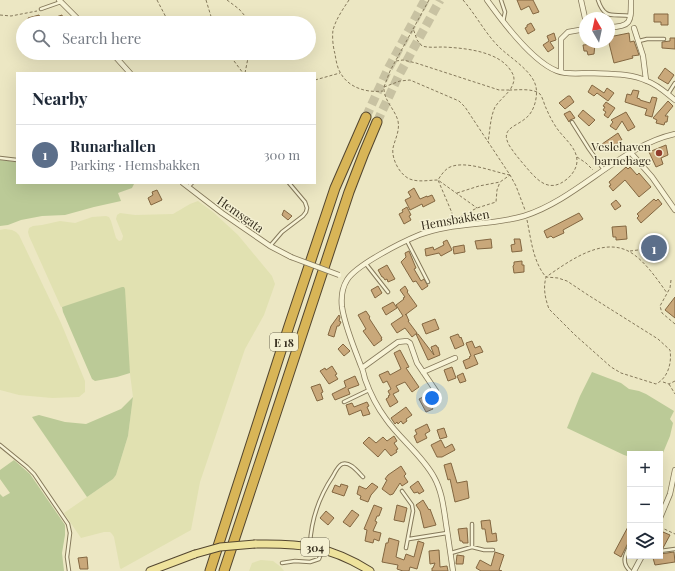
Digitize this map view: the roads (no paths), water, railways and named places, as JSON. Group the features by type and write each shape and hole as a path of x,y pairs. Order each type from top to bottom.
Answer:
{"highway":[{"name":"E 18","path":"210,571 335,188 366,117"},
{"name":"E 18","path":"224,571 349,192 377,122"}],"main road":[{"name":"304","path":"150,571 194,554 220,547 255,544 310,546 340,555 366,570"}],"street":[{"path":"487,0 503,23 539,61 561,72 622,75 646,80 675,100"},
{"path":"580,0 584,12"},
{"path":"615,27 624,26 628,23 631,16 631,0"},
{"path":"60,1 75,16"},
{"path":"634,28 643,56 646,80"},
{"path":"561,72 561,39 568,32 579,30"},
{"path":"118,60 129,72"},
{"name":"Hemsbakken","path":"347,279 366,263 427,232 444,228 510,219 545,208 645,145 675,134"},
{"path":"631,153 652,177 675,210"},
{"name":"Hemsgata","path":"184,184 222,213 270,246 291,257 347,279"},
{"path":"347,279 342,292 342,307 355,351 369,390 385,418 394,430 429,468 434,476 441,492 453,571"},
{"path":"362,368 398,342 407,341 410,343 417,363 436,392"},
{"path":"423,372 455,358"},
{"path":"663,511 670,494 675,470"},
{"path":"634,571 640,559"}],"lane":[{"path":"501,0 505,12 503,23"},
{"path":"598,0 602,10 610,15 631,16"},
{"path":"41,9 60,1"},
{"path":"639,41 646,39 664,39"},
{"path":"668,94 675,83"},
{"path":"572,122 588,149 604,171"},
{"path":"0,158 16,160"},
{"path":"188,187 191,184"},
{"path":"270,246 289,225 303,216 306,212 307,208 305,202 290,184"},
{"path":"407,241 428,282"},
{"path":"366,263 388,292"},
{"path":"344,402 369,390"},
{"path":"0,445 27,466 68,524 70,533 67,558 69,571"},
{"path":"310,546 316,510 328,484 340,466 346,464 350,465 362,477"},
{"path":"402,491 409,499 413,511 409,539 406,548"},
{"path":"472,524 472,547"},
{"path":"409,539 447,533"},
{"path":"451,553 472,547 484,550 493,550"},
{"path":"282,563 295,561 313,562 319,559 322,549"},
{"path":"663,551 675,549"},
{"path":"627,551 624,557 624,564 630,571"}],"tunnel":[{"path":"366,117 388,69 425,0"},
{"path":"377,122 399,75 440,0"}],"place":[{"name":"Veslehaven barnehage","path":"659,153"},
{"name":"Runarhallen","path":"654,248"}]}
